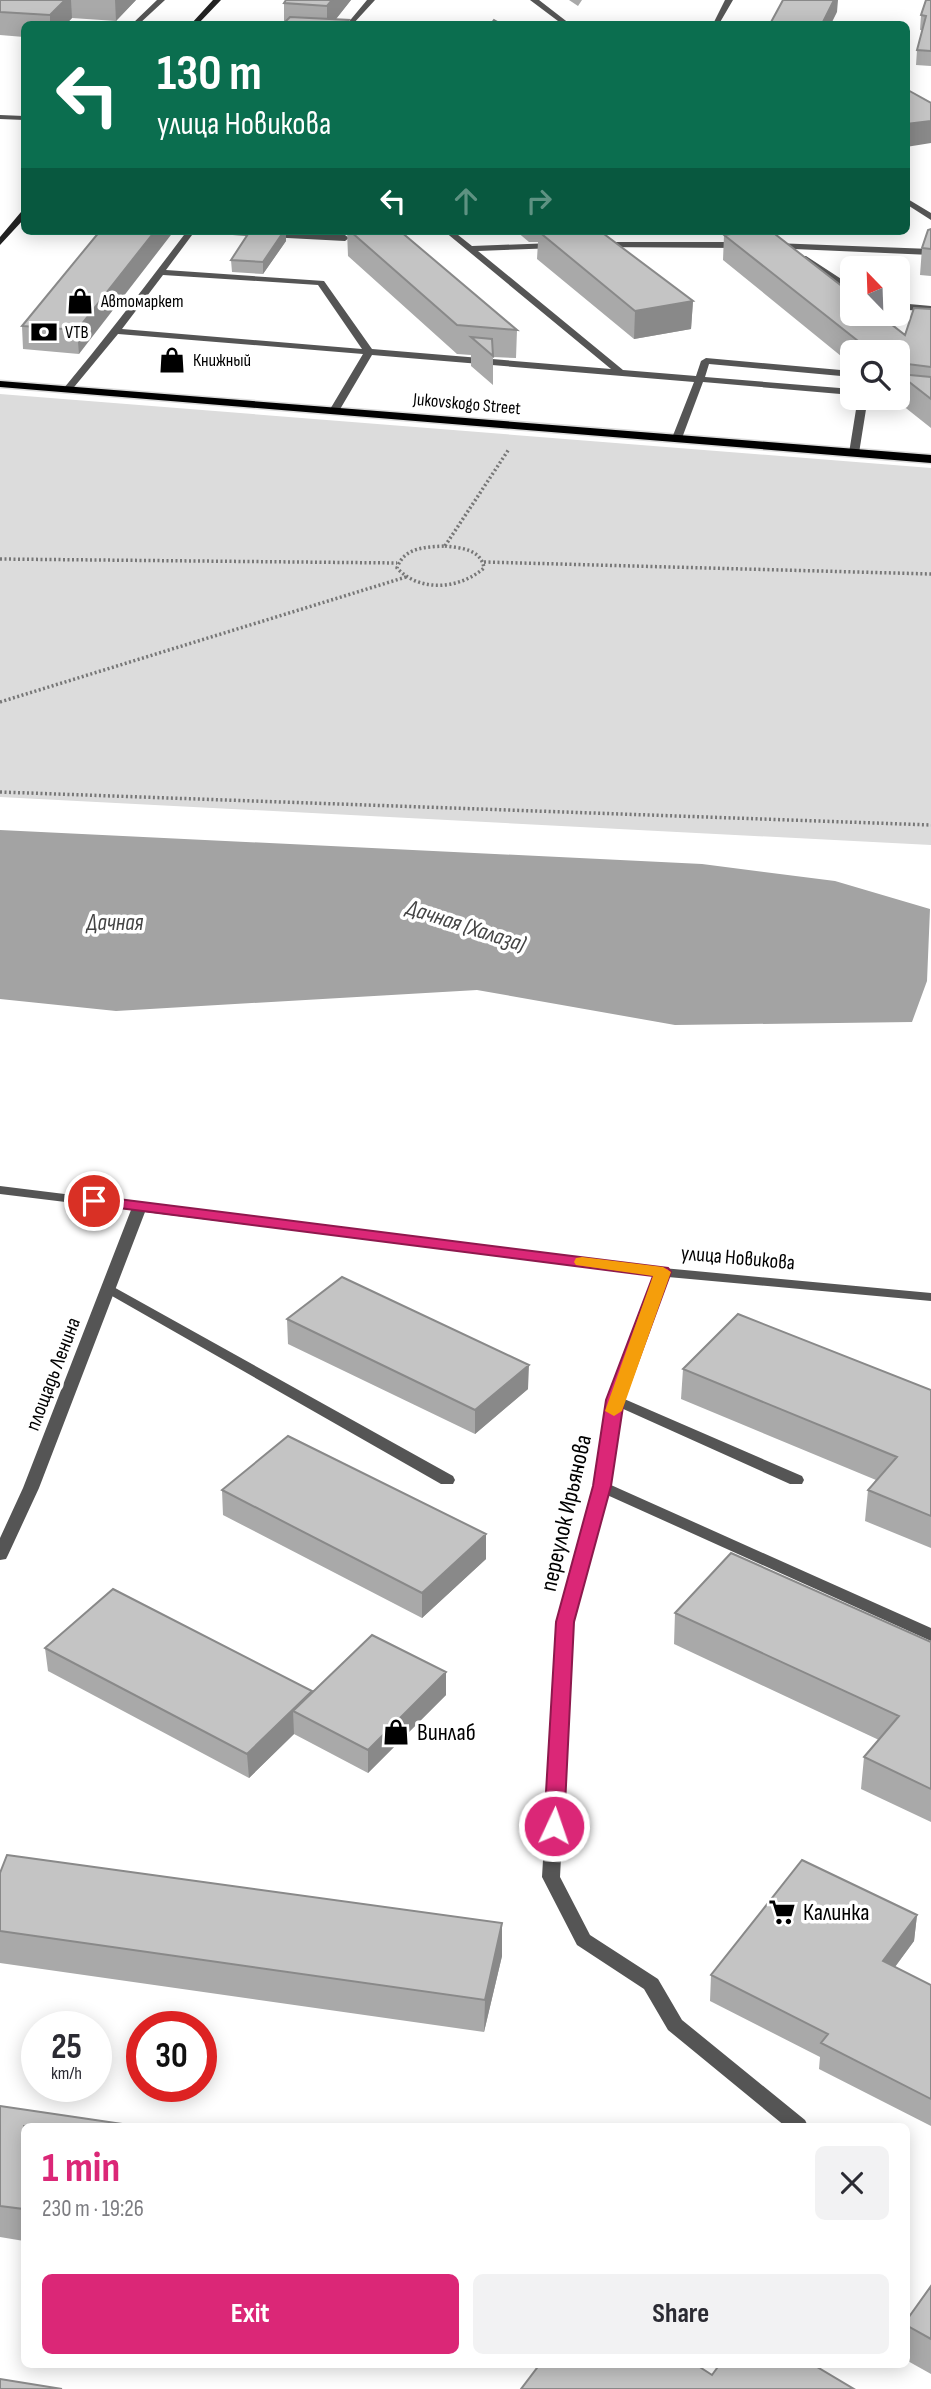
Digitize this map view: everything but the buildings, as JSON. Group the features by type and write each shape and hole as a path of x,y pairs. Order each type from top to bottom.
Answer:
{"main road":[{"path":"197,21 217,0"},
{"path":"0,242 21,218"},
{"name":"Jukovskogo Street","path":"0,384 931,459"}],"street":[{"path":"138,21 161,0"},
{"path":"353,21 371,0"},
{"path":"534,0 562,21"},
{"path":"718,21 729,0"},
{"path":"0,117 21,118"},
{"path":"910,203 931,217"},
{"path":"67,390 116,331 188,235"},
{"path":"289,235 345,238"},
{"path":"453,235 621,373"},
{"path":"775,239 840,282"},
{"path":"468,248 565,246"},
{"path":"592,246 785,246 931,253"},
{"path":"158,272 321,284 369,352"},
{"path":"910,307 931,309"},
{"path":"116,331 840,391"},
{"path":"334,411 369,352"},
{"path":"677,439 706,361 840,372"},
{"path":"854,453 861,410"},
{"name":"улица Новикова","path":"0,1191 663,1272 931,1297"},
{"name":"площадь Ленина","path":"0,1556 31,1488 140,1206"},
{"name":"переулок Ирьянова","path":"663,1272 615,1400 602,1486 565,1622 551,1877 583,1940 650,1984 675,2025 795,2123"},
{"path":"110,1289 447,1480"},
{"path":"615,1400 796,1480"},
{"path":"602,1486 931,1635"}],"path":[{"path":"445,547 514,442 518,425"},
{"path":"0,559 397,563 409,552 445,547 471,552 484,562 931,574"},
{"path":"397,563 400,572 406,577 429,583 458,583 479,574 484,562"},
{"path":"0,702 406,577"},
{"path":"0,792 931,825"}],"shaded area":[{"path":"0,394 931,468 931,845 0,797"}],"water":[{"name":"Дачная","path":"0,830 702,864 835,881 930,909 927,981 912,1022 675,1025 477,990 116,1011 0,999"}],"slow traffic":[{"path":"582,1262 663,1272 615,1400 614,1411"}],"place":[{"name":"Автомаркет","path":"80,301"},
{"name":"VTB","path":"44,332"},
{"name":"Книжный","path":"172,360"},
{"name":"Винлаб","path":"396,1732"},
{"name":"Калинка","path":"782,1912"}],"route":[{"path":"94,1201 663,1272 615,1400 602,1486 565,1622 554,1826"}],"water label":[{"name":"Дачная (Халаза)","path":"466,926"}]}
